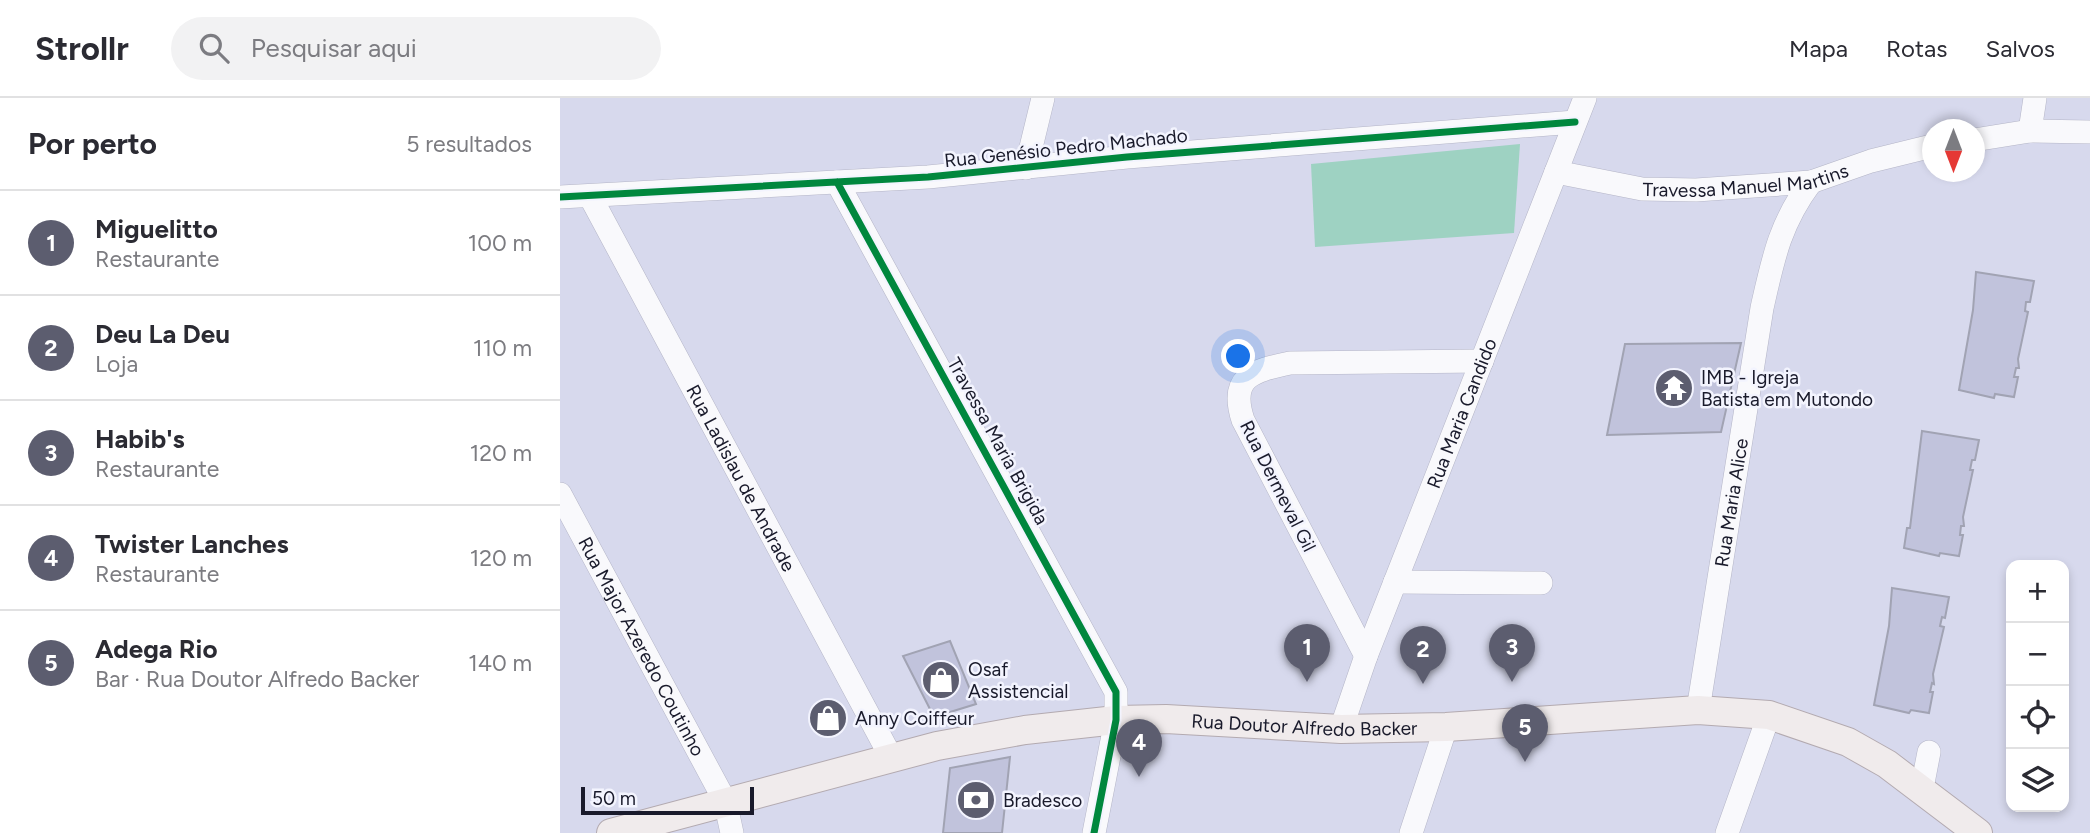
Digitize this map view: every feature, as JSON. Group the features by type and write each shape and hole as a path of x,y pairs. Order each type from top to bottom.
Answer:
{"main road":[{"name":"Rua Doutor Alfredo Backer","path":"611,833 724,801 977,737 1116,720 1166,719 1341,729 1446,727 1698,710 1769,715 1848,741 1922,788 1978,833"}],"street":[{"path":"1026,168 1043,98"},
{"name":"Rua Maria Candido","path":"1341,729 1366,656 1585,98"},
{"path":"2030,131 2035,98"},
{"name":"Rua Genésio Pedro Machado","path":"561,190 590,196 836,182 1575,122"},
{"path":"1985,138 2030,131 2090,132"},
{"name":"Travessa Manuel Martins","path":"1556,172 1642,189 1696,190 1811,182 1871,161 1922,149"},
{"name":"Travessa Maria Brigida","path":"836,182 1116,692 1116,720 1094,833"},
{"name":"Rua Maria Alice","path":"1698,710 1762,308 1776,247 1791,208 1811,182"},
{"name":"Rua Ladislau de Andrade","path":"590,196 892,759"},
{"name":"Rua Dermeval Gil","path":"1366,656 1243,421 1237,401 1242,383 1258,369 1290,363 1482,361"},
{"name":"Rua Major Azeredo Coutinho","path":"560,494 724,801 732,833"},
{"path":"1395,582 1541,583"},
{"path":"1727,833 1769,715"},
{"path":"1411,833 1446,727"},
{"path":"1922,788 1929,751"}],"green space":[{"path":"1520,144 1514,233 1315,247 1311,164"}],"building":[{"path":"1976,272 2034,281 2030,302 2026,302 2025,311 2028,312 2018,359 2019,368 2016,368 2014,377 2018,377 2014,397 1995,394 1994,398 1959,390 1973,310"},
{"name":"IMB - Igreja Batista em Mutondo","path":"1741,343 1721,432 1607,435 1625,344"},
{"path":"1922,431 1979,440 1970,470 1973,470 1963,517 1964,526 1961,526 1960,535 1963,535 1959,556 1940,553 1939,556 1904,548 1907,528 1910,528"},
{"path":"1892,588 1949,597 1945,618 1942,617 1940,626 1944,627 1933,674 1929,713 1911,710 1909,713 1874,705 1889,626"},
{"name":"Osaf Assistencial","path":"950,641 976,704 934,717 903,656"},
{"name":"Bradesco","path":"1010,757 1002,833 943,833 950,768"}],"cycle path":[{"path":"560,197 928,177 1127,157 1575,122"},
{"path":"837,182 1116,692 1116,720 1094,833"}],"place":[{"name":"IMB - Igreja Batista em Mutondo","path":"1674,388"},
{"name":"Osaf Assistencial","path":"941,680"},
{"name":"Miguelitto","path":"1307,682"},
{"name":"Habib's","path":"1512,682"},
{"name":"Deu La Deu","path":"1423,684"},
{"name":"Anny Coiffeur","path":"828,718"},
{"name":"Adega Rio","path":"1525,762"},
{"name":"Twister Lanches","path":"1139,777"},
{"name":"Bradesco","path":"976,800"}]}
